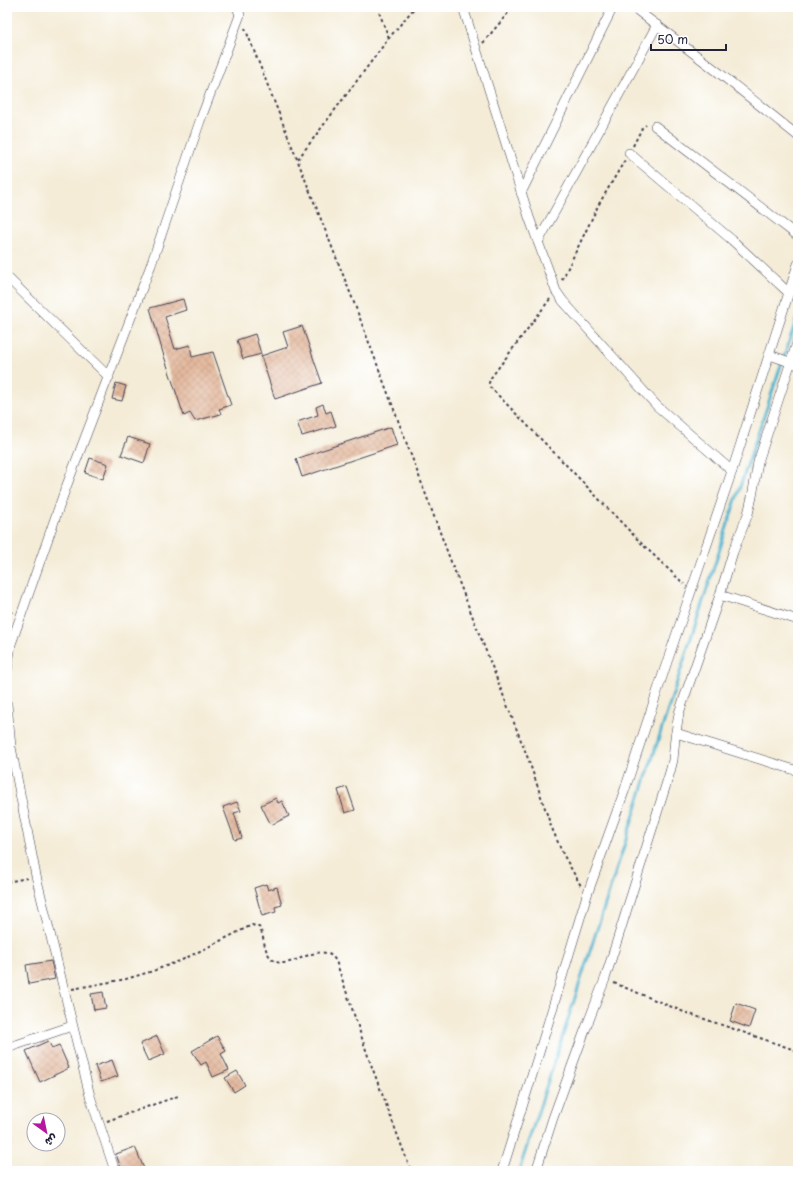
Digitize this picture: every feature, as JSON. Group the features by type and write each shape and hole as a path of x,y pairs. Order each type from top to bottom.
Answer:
{"street":[{"path":"463,7 521,193 556,291 563,301 657,406 732,471"},
{"path":"521,193 612,7"},
{"path":"633,7 658,25 798,136"},
{"path":"7,671 11,644 85,435 151,265 238,11"},
{"path":"538,242 658,25"},
{"path":"655,126 798,236"},
{"path":"629,153 720,230 789,293"},
{"path":"502,1171 587,895 625,789 691,590 772,356 798,264"},
{"path":"7,276 109,376"},
{"path":"536,1171 581,1040 605,979 670,772 679,713 720,595 733,552 748,514 758,462 798,340"},
{"path":"772,356 791,364"},
{"path":"720,595 798,620"},
{"path":"7,704 11,747 36,876 65,990 72,1026 99,1124 115,1171"},
{"path":"676,733 798,771"},
{"path":"7,1048 72,1026"}],"path":[{"path":"378,7 389,38"},
{"path":"298,159 414,7"},
{"path":"476,50 513,7"},
{"path":"238,11 353,300 450,559 529,761 551,826 569,867 587,895"},
{"path":"655,126 648,124 642,128 599,204 556,291 490,379 489,383 490,387 643,546 691,590"},
{"path":"7,882 36,876"},
{"path":"65,990 126,979 153,971 182,960 252,925 259,927 268,952 272,959 276,962 288,962 314,953 326,952 330,954 336,961 369,1059 411,1171"},
{"path":"605,979 684,1012 798,1051"},
{"path":"99,1124 178,1096"}],"building":[{"path":"183,299 186,310 165,317 175,349 190,345 192,357 213,352 231,405 219,409 221,414 195,421 190,413 184,416 150,308"},
{"path":"302,326 322,383 275,399 261,356 288,347 283,332"},
{"path":"255,334 261,354 243,359 237,340"},
{"path":"116,383 126,386 122,401 112,399"},
{"path":"323,404 326,413 331,411 336,426 302,436 297,422 318,415 316,407"},
{"path":"391,427 397,445 302,477 296,459"},
{"path":"128,437 150,444 144,463 121,455"},
{"path":"90,458 108,464 103,479 85,473"},
{"path":"347,787 355,810 345,813 338,790"},
{"path":"276,798 278,803 282,801 289,816 271,825 261,805"},
{"path":"237,802 241,811 234,813 242,838 235,840 223,807"},
{"path":"266,884 268,890 277,887 282,905 275,907 276,912 262,916 254,888"},
{"path":"51,961 55,979 29,984 26,965"},
{"path":"103,992 106,1008 94,1010 91,994"},
{"path":"736,1003 755,1010 749,1028 730,1021"},
{"path":"157,1036 165,1054 148,1061 140,1044"},
{"path":"217,1036 226,1051 221,1054 229,1070 213,1077 206,1062 201,1065 192,1051"},
{"path":"48,1041 52,1048 59,1045 69,1068 40,1082 26,1051"},
{"path":"112,1060 118,1076 101,1082 95,1066"},
{"path":"237,1071 245,1085 234,1092 225,1078"},
{"path":"135,1147 145,1171 122,1171 116,1154"}],"waterway":[{"path":"519,1171 736,499 798,315"}]}
